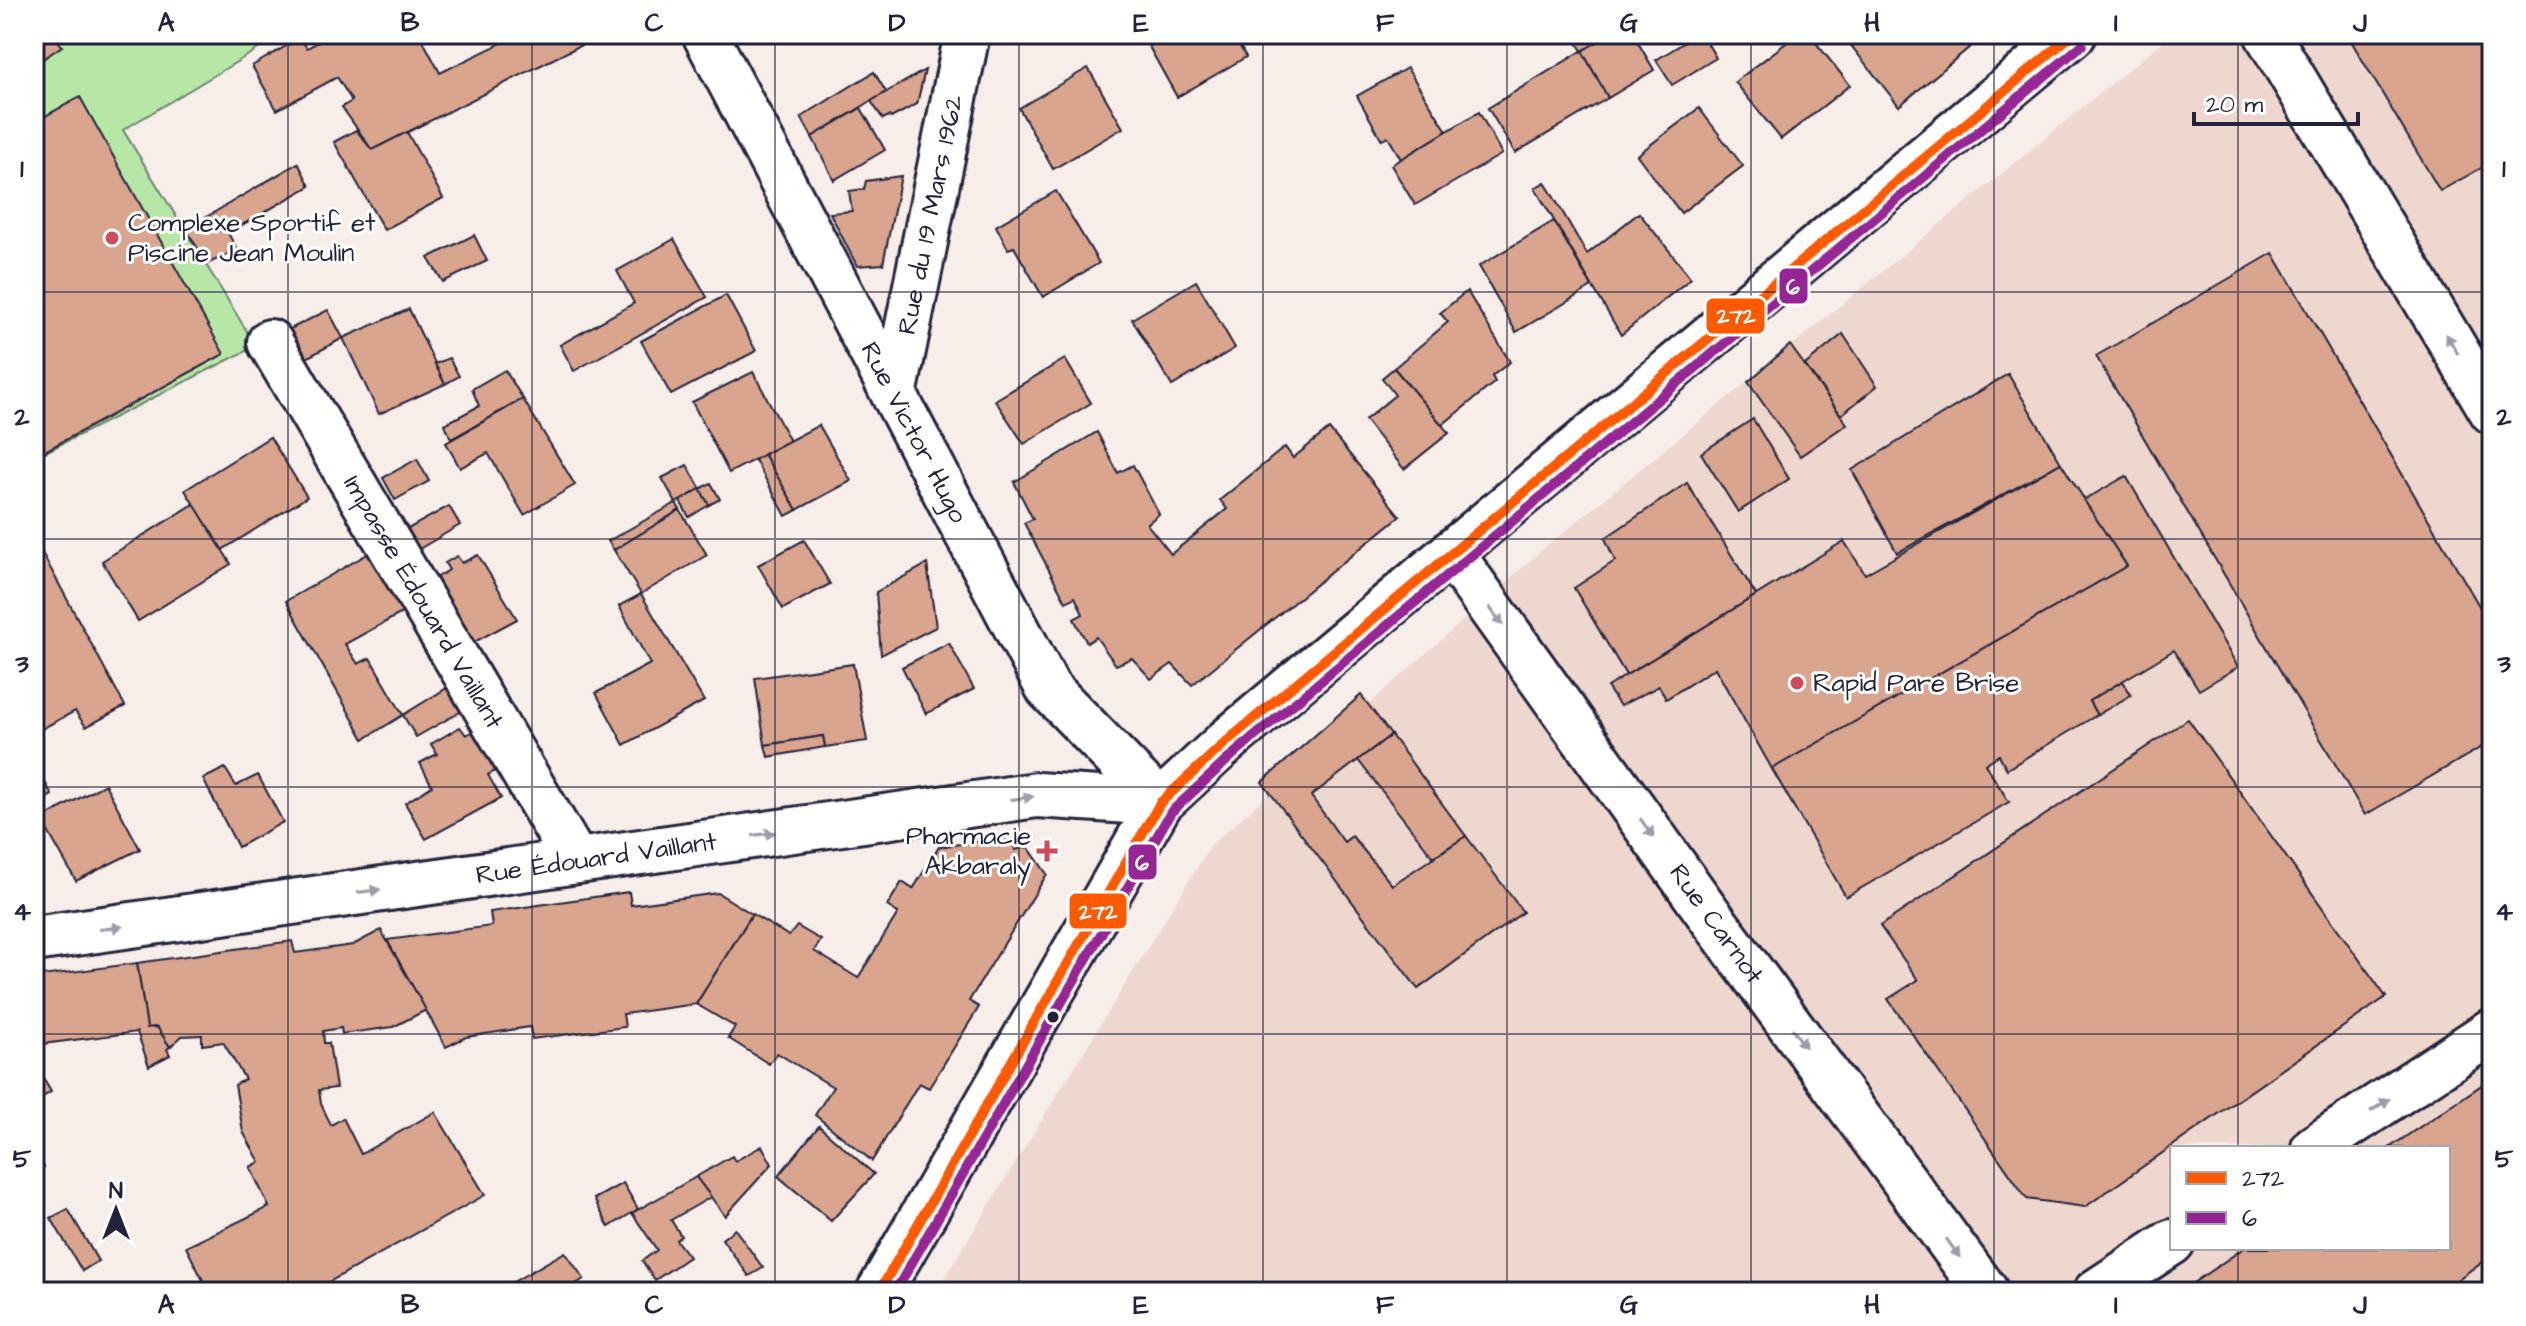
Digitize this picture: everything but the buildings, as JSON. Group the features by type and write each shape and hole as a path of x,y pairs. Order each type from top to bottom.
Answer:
{"street":[{"name":"Rue Victor Hugo","path":"705,34 1048,688 1160,803"},
{"path":"879,1292 1160,803 1227,741 2073,34"},
{"path":"2267,34 2492,411"},
{"name":"Rue du 19 Mars 1962","path":"894,395 972,39"},
{"name":"Impasse Édouard Vaillant","path":"270,342 576,861"},
{"name":"Rue Carnot","path":"1451,553 1711,917 1986,1292"},
{"name":"Rue Édouard Vaillant","path":"34,939 1037,795 1160,803"},
{"path":"2317,1146 2492,1031"},
{"path":"2096,1292 2170,1243"}],"shaded area":[{"path":"2172,34 2492,34 2492,1292 936,1292 1211,845 1541,551"}],"green space":[{"name":"Complexe Sportif et Piscine Jean Moulin","path":"34,34 283,34 123,130 256,346 34,458"}],"transit line":[{"name":"272","path":"879,1292 1160,803 1227,741 2073,34"},
{"name":"6","path":"895,1292 1171,812 1236,752 2082,45"}],"place":[{"name":"Complexe Sportif et Piscine Jean Moulin","path":"112,238"},
{"name":"Rapid Pare Brise","path":"1797,683"},
{"name":"Pharmacie Akbaraly","path":"1047,851"}]}
